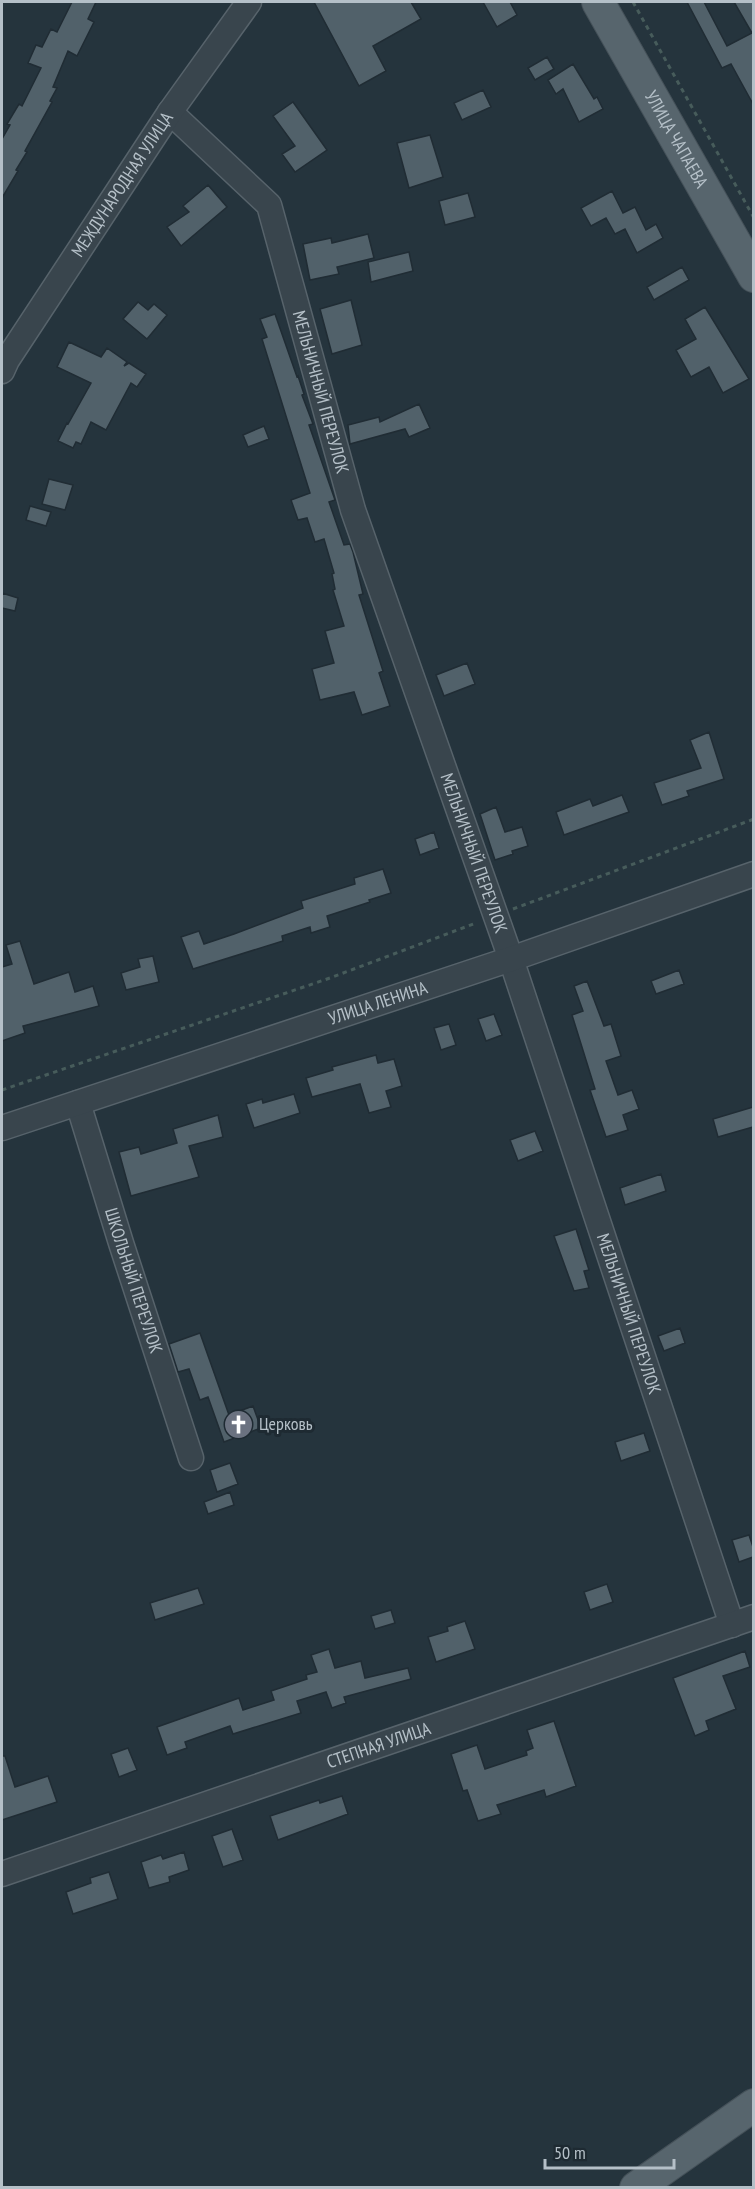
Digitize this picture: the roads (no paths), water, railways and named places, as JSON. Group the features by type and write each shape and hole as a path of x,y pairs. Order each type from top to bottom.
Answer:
{"main road":[{"name":"УЛИЦА ЧАПАЕВА","path":"598,2 753,276"},
{"path":"636,2187 753,2105"}],"street":[{"name":"МЕЖДУНАРОДНАЯ УЛИЦА","path":"3,365 170,112 249,2"},
{"name":"МЕЛЬНИЧНЫЙ ПЕРЕУЛОК","path":"170,112 269,206 353,510 743,1621"},
{"name":"УЛИЦА ЛЕНИНА","path":"2,1128 511,959 753,874"},
{"name":"ШКОЛЬНЫЙ ПЕРЕУЛОК","path":"78,1102 191,1458"},
{"name":"СТЕПНАЯ УЛИЦА","path":"2,1874 743,1621"}],"place":[{"name":"Церковь","path":"238,1424"}]}
